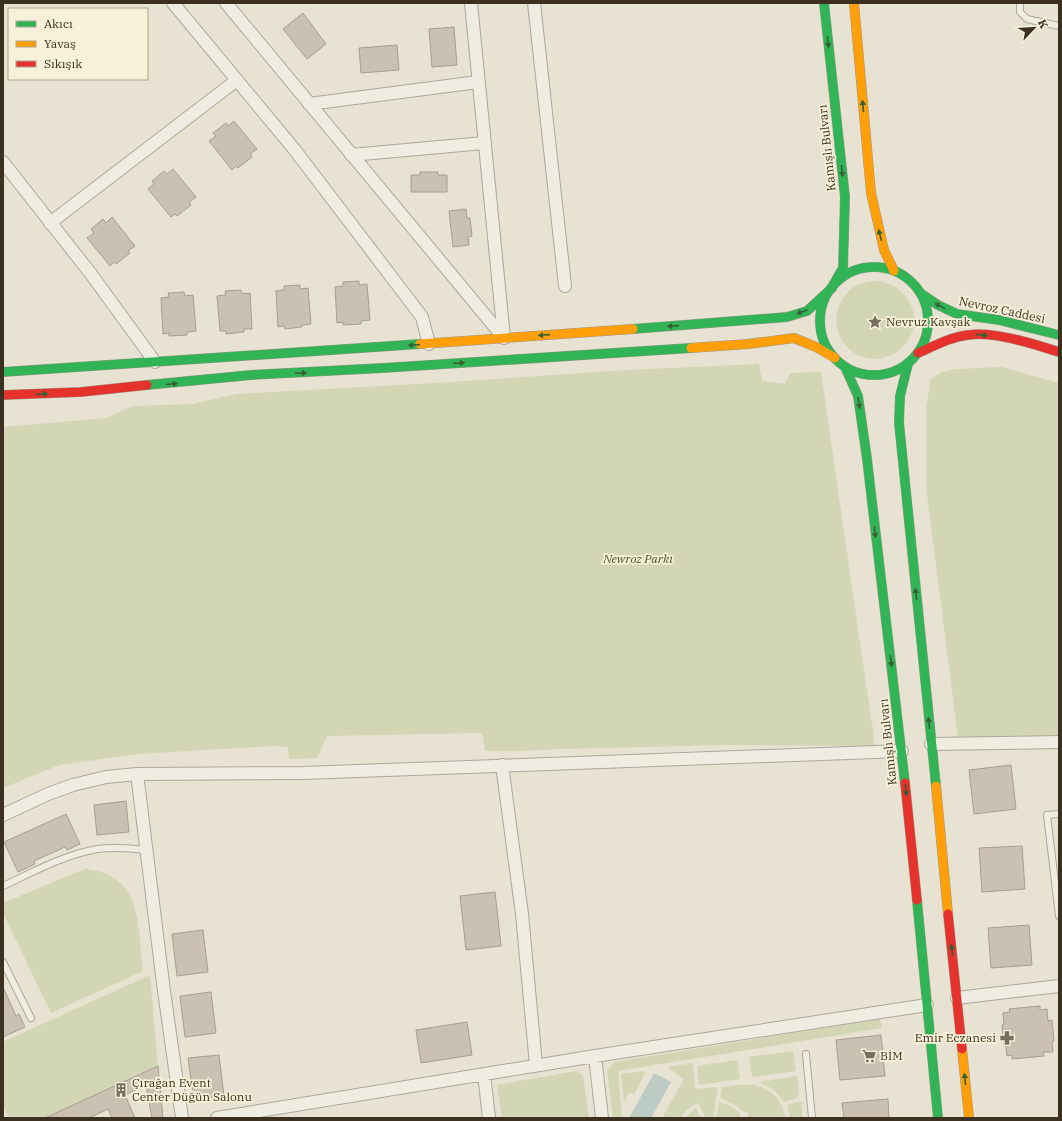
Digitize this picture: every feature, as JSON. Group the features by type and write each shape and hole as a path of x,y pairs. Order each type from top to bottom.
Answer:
{"main road":[{"name":"Kamışlı Bulvarı","path":"824,3 845,197 843,268 832,288"},
{"path":"854,3 871,193 884,250 894,271"},
{"path":"3,372 429,344 788,317 807,311 844,276 860,269 877,267 894,271 909,280 920,293 927,309 928,324 925,339 918,353 908,364 890,373 870,375 857,372 816,347 794,338 748,344 376,369 251,375 96,391 3,395"},
{"path":"832,288 824,303 820,319 822,336 835,358"},
{"name":"Nevroz Caddesi","path":"920,293 938,305 957,314 1000,320 1059,335"},
{"path":"918,353 952,339 973,334 996,337 1059,352"},
{"path":"908,364 900,396 899,423 969,1118"},
{"name":"Kamışlı Bulvarı","path":"845,366 858,396 867,459 902,751 938,1118"}],"street":[{"path":"173,3 294,149 422,317 429,344"},
{"path":"226,3 504,338"},
{"path":"471,3 504,338"},
{"path":"534,3 565,286"},
{"path":"50,223 237,80"},
{"path":"309,104 478,82"},
{"path":"352,155 484,143"},
{"path":"3,162 91,274 155,362"},
{"path":"931,744 1059,742"},
{"path":"3,815 48,794 73,785 106,777 137,774 190,775 303,773 502,764 902,751"},
{"path":"502,764 522,914 536,1065"},
{"path":"137,774 164,991 182,1118"},
{"path":"957,998 1059,986"},
{"path":"217,1118 536,1065 927,1005"},
{"path":"595,1056 602,1118"},
{"path":"484,1074 489,1118"}],"lane":[{"path":"1020,3 1020,12 1027,19 1059,26"},
{"path":"1059,814 1047,815 1059,916"},
{"path":"3,886 50,864 78,854 99,849 126,848 146,850"},
{"path":"3,962 31,1018"},
{"path":"806,1054 812,1118"}],"green space":[{"path":"875,281 890,284 897,288 907,298 911,305 914,320 911,335 907,342 897,352 890,356 875,359 860,356 853,352 843,342 839,335 836,320 839,305 843,298 853,288 860,284"},
{"name":"Newroz Parkı","path":"759,364 762,381 785,384 790,373 821,372 875,746 726,745 485,751 482,733 327,736 317,758 289,759 288,747 273,746 138,754 59,765 3,788 3,427 107,418 132,406 192,404 237,394 436,383 627,370"},
{"path":"1002,367 1059,383 1059,735 958,738 926,487 926,408 931,379 942,372 957,369"},
{"path":"85,869 104,873 118,881 128,892 134,905 138,921 143,971 51,1013 3,913 3,903"},
{"path":"150,975 158,1066 45,1118 9,1118 3,1105 3,1042"},
{"path":"880,1019 882,1028 618,1071 622,1118 613,1118 607,1071 614,1062"},
{"path":"793,1051 796,1071 752,1077 749,1057"},
{"path":"737,1060 740,1079 699,1085 697,1066"},
{"path":"693,1063 695,1089 718,1087 713,1118 706,1118 698,1103 688,1109 681,1118 662,1118 684,1079 667,1067"},
{"path":"576,1071 583,1075 589,1118 502,1118 497,1085"},
{"path":"646,1071 634,1095 630,1092 624,1102 621,1074"},
{"path":"797,1076 799,1097 784,1102 777,1093 759,1082"},
{"path":"754,1085 771,1093 779,1101 785,1118 748,1118 747,1112 742,1111 736,1105 720,1098 722,1087"},
{"path":"719,1102 728,1105 739,1112 741,1118 717,1118"},
{"path":"802,1102 802,1118 790,1118 787,1105"},
{"path":"696,1108 701,1118 685,1118"}],"shaded area":[{"path":"654,1073 671,1082 651,1118 629,1118"}],"building":[{"path":"303,13 326,44 307,59 283,29"},
{"path":"454,27 457,65 432,67 429,29"},
{"path":"397,45 399,70 361,73 359,48"},
{"path":"234,121 257,149 250,154 252,157 238,168 236,166 232,170 209,141 216,136 213,133 226,123 228,126"},
{"path":"173,169 196,197 189,202 191,205 177,216 175,214 171,217 148,189 154,184 152,181 164,171 167,174"},
{"path":"420,172 438,172 438,175 447,175 447,192 411,192 411,175 420,175"},
{"path":"466,209 467,218 470,218 472,236 468,237 469,245 453,247 449,211"},
{"path":"112,217 135,246 128,251 130,253 116,264 114,262 110,266 87,238 94,233 91,229 103,219 106,223"},
{"path":"359,281 359,285 367,284 370,320 361,321 361,324 343,325 343,322 337,323 335,287 343,286 343,282"},
{"path":"300,285 300,289 308,288 311,324 302,325 302,327 285,329 284,326 278,327 276,291 284,290 284,286"},
{"path":"241,290 242,294 250,293 252,329 244,329 244,332 226,334 226,331 220,331 217,296 226,295 225,291"},
{"path":"184,292 185,296 193,295 196,331 187,332 187,335 169,336 169,333 163,334 161,298 169,297 168,293"},
{"path":"1011,765 1016,809 974,814 969,770"},
{"path":"126,801 129,832 97,835 94,805"},
{"path":"66,814 80,844 67,850 65,847 34,861 35,864 18,872 4,842"},
{"path":"1022,846 1025,889 982,892 979,848"},
{"path":"495,892 501,946 466,950 460,896"},
{"path":"1029,925 1032,965 991,968 988,928"},
{"path":"203,930 208,972 177,976 172,934"},
{"path":"3,987 16,1016 19,1014 25,1027 3,1037"},
{"path":"211,992 216,1033 185,1037 180,996"},
{"path":"1040,1006 1040,1010 1047,1009 1048,1021 1052,1020 1054,1041 1052,1042 1053,1052 1043,1052 1044,1056 1012,1059 1012,1055 1007,1056 1006,1046 1004,1046 1002,1025 1004,1025 1003,1013 1010,1012 1009,1009"},
{"path":"467,1022 472,1055 421,1063 416,1030"},
{"path":"881,1035 885,1076 840,1080 836,1040"},
{"path":"219,1055 224,1096 194,1100 188,1058"},
{"name":"Çırağan Event Center Düğün Salonu","path":"158,1066 163,1118 152,1118 146,1085 125,1095 135,1118 112,1118 108,1109 89,1118 45,1118"},
{"path":"888,1099 889,1118 844,1118 842,1103"}],"traffic: fast":[{"path":"824,3 845,197 843,268 832,287"},
{"path":"874,267 895,271 912,283 924,300 928,321 924,342 912,359 895,371 874,375 853,371 836,359 824,342 820,321 824,300 836,283 853,271 874,267"},
{"path":"633,329 787,317 807,311 832,288"},
{"path":"920,293 938,305 957,314 999,320 1059,335"},
{"path":"3,372 420,344"},
{"path":"147,385 251,375 691,348"},
{"path":"908,364 900,396 899,423 936,786"},
{"path":"845,367 858,396 867,459 905,783"},
{"path":"917,900 938,1118"}],"traffic: slow":[{"path":"854,3 871,193 884,250 894,271"},
{"path":"420,344 633,329"},
{"path":"691,348 748,344 794,338 816,347 835,358"},
{"path":"936,786 948,914"},
{"path":"962,1049 969,1118"}],"traffic: jam":[{"path":"918,353 942,342 978,334 1014,339 1059,352"},
{"path":"3,395 81,392 147,385"},
{"path":"905,783 917,900"},
{"path":"948,914 962,1049"}],"place":[{"name":"Nevruz Kavşak","path":"875,322"},
{"name":"Emir Eczanesi","path":"1007,1038"},
{"name":"BİM","path":"869,1056"},
{"name":"Çırağan Event Center Düğün Salonu","path":"121,1090"}]}
